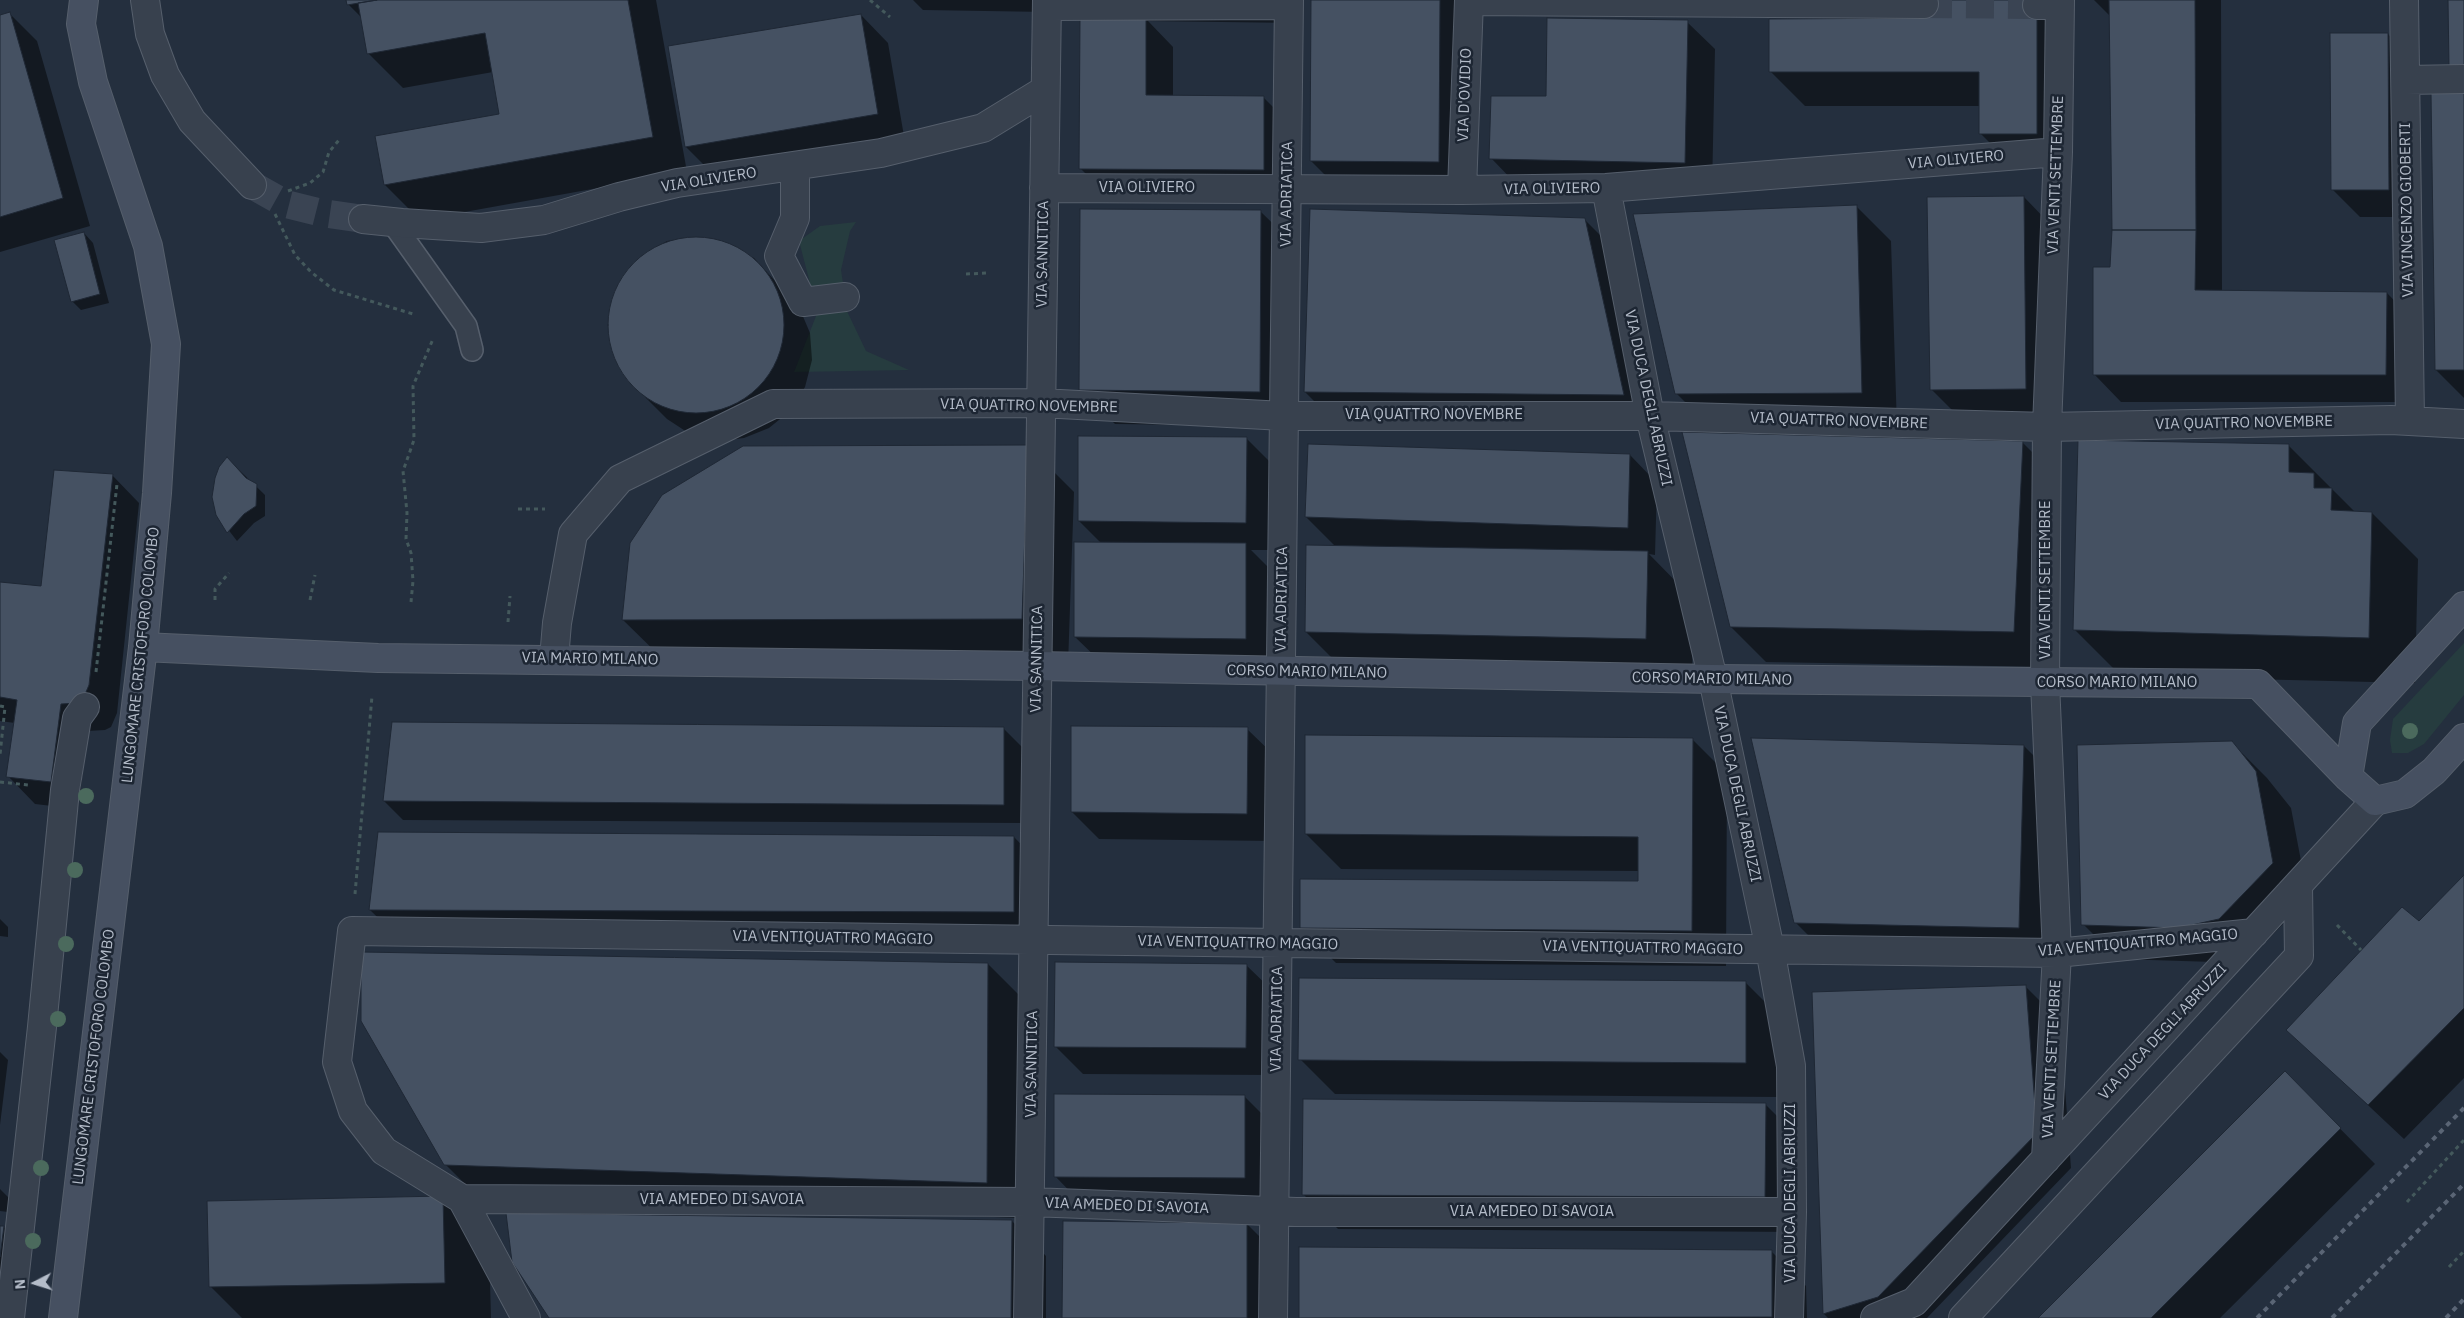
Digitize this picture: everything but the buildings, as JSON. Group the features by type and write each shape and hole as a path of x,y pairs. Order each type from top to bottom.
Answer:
{"street":[{"name":"LUNGOMARE CRISTOFORO COLOMBO","path":"63,1318 143,647 157,493 166,344 148,246 93,82 81,24 84,0"},
{"path":"146,0 150,34 165,76 192,121 252,185"},
{"path":"1469,0 1924,4"},
{"name":"VIA D'OVIDIO","path":"1462,190 1469,0"},
{"name":"VIA VINCENZO GIOBERTI","path":"2404,0 2410,420"},
{"path":"1047,3 1289,2"},
{"name":"VIA ADRIATICA","path":"1273,1318 1289,2"},
{"name":"VIA SANNITICA","path":"1028,1318 1047,3"},
{"name":"VIA VENTI SETTEMBRE","path":"2046,1159 2057,953 2045,683 2047,428 2058,152 2052,3"},
{"path":"2406,80 2464,79"},
{"name":"VIA OLIVIERO","path":"363,219 481,228 544,220 618,197 677,183 881,153 983,128 1045,90"},
{"name":"VIA OLIVIERO","path":"1044,188 1462,190 1606,188 2058,152"},
{"path":"795,166 795,218 779,256 804,302 844,297"},
{"name":"VIA DUCA DEGLI ABRUZZI","path":"1606,188 1650,416 1713,679 1770,950 1791,1066 1792,1212 1789,1318"},
{"name":"VIA QUATTRO NOVEMBRE","path":"554,659 557,623 573,534 620,479 773,404 1041,403 1284,416 1650,416 2047,428 2410,420 2464,424"},
{"path":"2348,777 2357,723 2464,606"},
{"name":"VIA MARIO MILANO","path":"143,647 378,658 1037,666"},
{"name":"CORSO MARIO MILANO","path":"1037,666 1713,679 2258,684 2348,777 2375,801"},
{"path":"10,1318 32,1115 58,789 77,718 86,707"},
{"path":"2375,801 2405,794 2434,771 2464,738"},
{"name":"VIA DUCA DEGLI ABRUZZI","path":"1875,1318 1914,1302 2375,801"},
{"path":"1964,1318 2298,956 2298,886"},
{"path":"352,931 337,1062 353,1111 384,1152 462,1199 526,1318"},
{"name":"VIA VENTIQUATTRO MAGGIO","path":"352,931 2057,953 2254,932"},
{"name":"VIA AMEDEO DI SAVOIA","path":"462,1199 1030,1202 1274,1211 1792,1212"}],"lane":[{"path":"392,222 466,326 472,350"}],"path":[{"path":"870,0 890,17"},
{"path":"283,193 310,183 324,172 329,152 339,140"},
{"path":"274,209 276,220 295,255 311,272 334,290 411,312 417,318"},
{"path":"966,274 988,273"},
{"path":"411,602 413,582 411,554 406,539 407,513 403,471 414,440 413,386 434,335"},
{"path":"86,707 93,699 118,481"},
{"path":"518,509 553,509"},
{"path":"215,600 215,589 230,573"},
{"path":"310,600 315,575"},
{"path":"508,623 510,596"},
{"path":"352,931 370,705 378,658"},
{"path":"0,706 5,707 0,755"},
{"path":"2407,1202 2464,1140"},
{"path":"2450,1267 2464,1251"}],"green space":[{"path":"856,222 850,231 841,270 843,283 811,287 799,241 820,226"},
{"path":"846,309 866,351 909,370 794,372 818,311"},
{"path":"2464,643 2464,695 2424,744 2408,753 2392,753 2390,740 2393,719"}],"tunnel":[{"path":"1924,4 2037,5"},
{"path":"252,185 286,204 322,213 363,219"}],"railway":[{"path":"2257,1318 2464,1108"},
{"path":"2332,1318 2464,1184"},
{"path":"2446,1318 2464,1299"}]}
